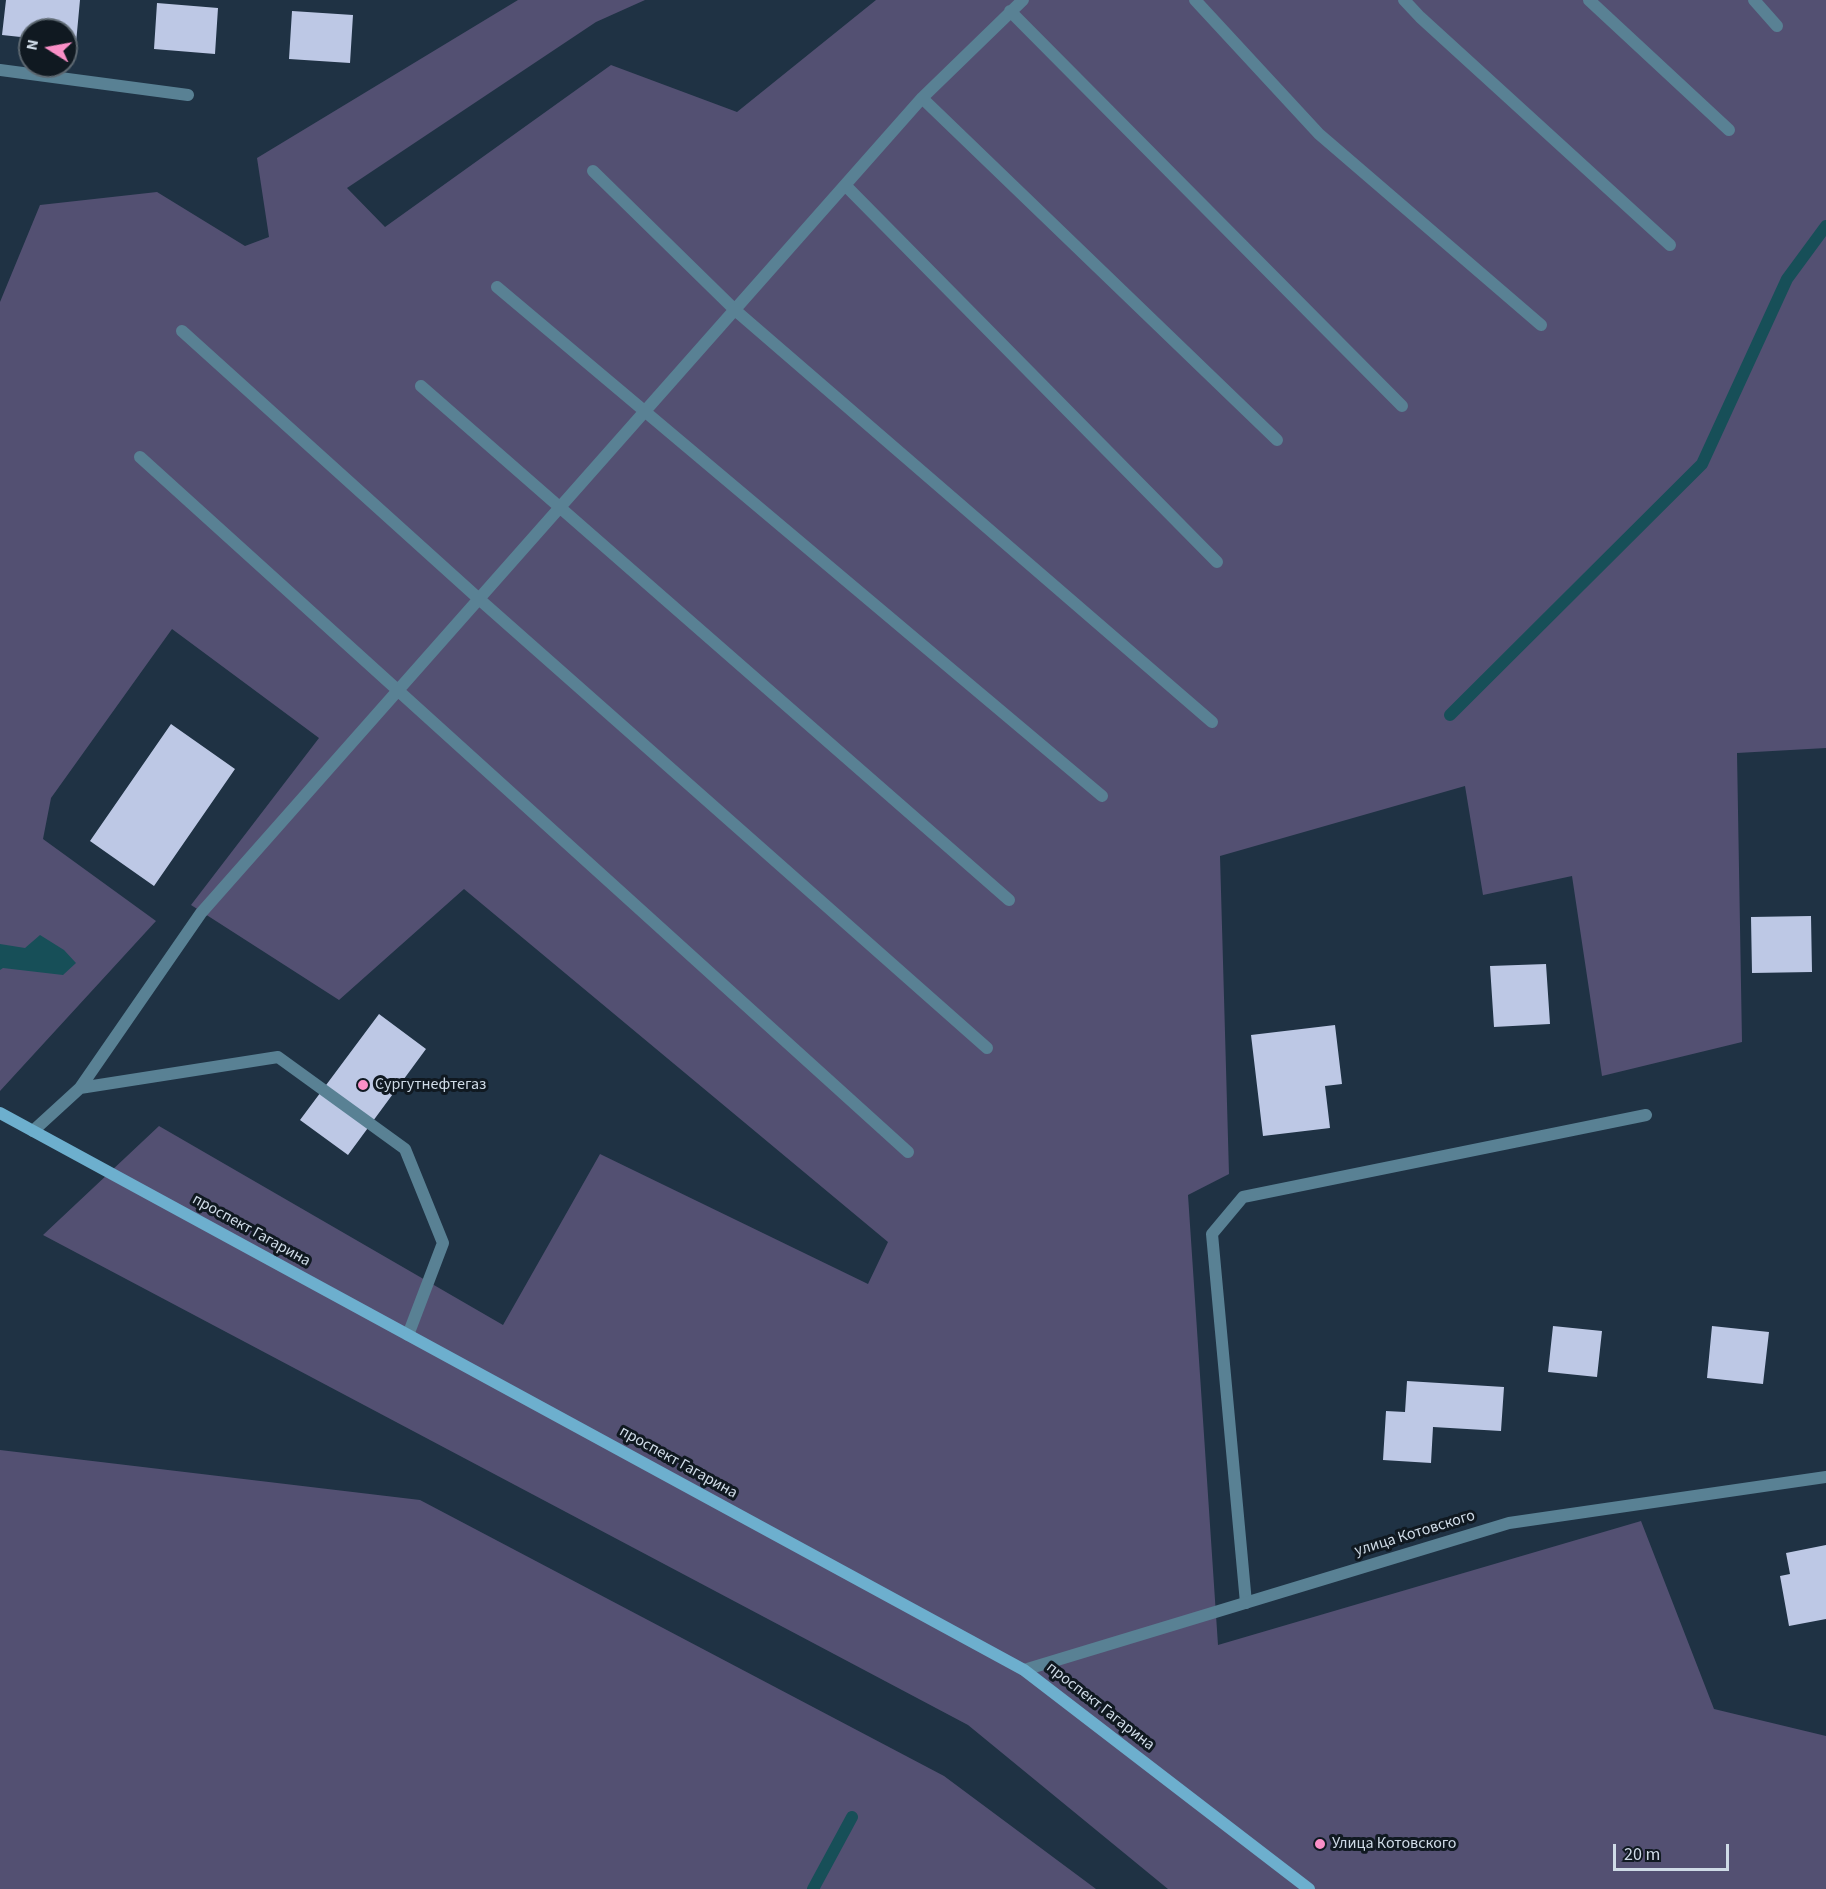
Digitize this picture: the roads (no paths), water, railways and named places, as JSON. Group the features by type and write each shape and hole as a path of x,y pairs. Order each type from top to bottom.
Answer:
{"main road":[{"name":"проспект Гагарина","path":"0,1113 1024,1670 1309,1889"}],"street":[{"path":"33,1131 80,1088 201,913 922,98 1023,0"},
{"path":"1195,0 1319,134 1541,325"},
{"path":"1404,0 1670,244"},
{"path":"1589,0 1729,130"},
{"path":"1754,0 1777,26"},
{"path":"1010,11 1402,405"},
{"path":"0,70 188,95"},
{"path":"922,98 1277,440"},
{"path":"593,171 735,310 1212,722"},
{"path":"845,185 1217,562"},
{"path":"497,287 1102,796"},
{"path":"183,331 479,600 987,1048"},
{"path":"421,386 1009,900"},
{"path":"140,457 908,1152"},
{"path":"80,1088 278,1057 405,1149 443,1243 408,1335"},
{"path":"1246,1603 1212,1234 1243,1197 1646,1115"},
{"name":"улица Котовского","path":"1024,1670 1509,1523 1826,1477"}],"waterway":[{"path":"1450,715 1702,464 1787,279 1826,226"},
{"path":"813,1889 852,1817"}],"place":[{"name":"Сургутнефтегаз","path":"363,1085"},
{"name":"Улица Котовского","path":"1320,1844"}]}
